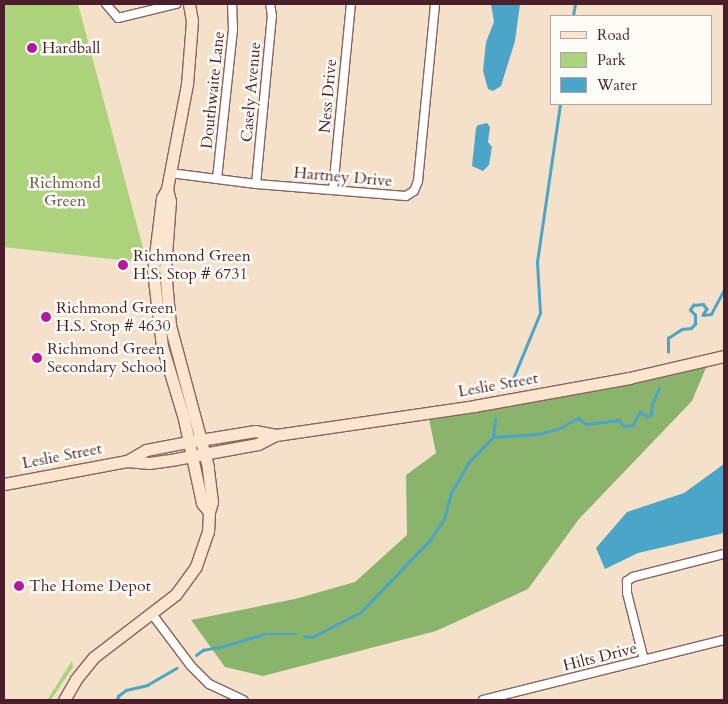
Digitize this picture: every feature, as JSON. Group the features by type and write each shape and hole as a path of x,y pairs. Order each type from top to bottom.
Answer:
{"street":[{"path":"106,4 118,18 147,7 176,4"},
{"path":"189,4 192,21 187,84 167,189 170,201 159,270 162,346 184,419 202,503 209,512"},
{"name":"Douthwaite Lane","path":"217,179 234,30 232,4"},
{"name":"Casely Avenue","path":"256,184 272,16 270,4"},
{"name":"Ness Drive","path":"333,190 351,4"},
{"name":"Hartney Drive","path":"170,173 256,184 406,196 414,192 418,181 435,4"},
{"path":"64,700 76,679 94,657 176,594 196,566 208,532 209,512 212,502 204,453 170,325 159,270"},
{"name":"Leslie Street","path":"4,484 127,461 149,463 258,444 276,436 474,406 629,378 724,356"},
{"name":"Leslie Street","path":"127,461 146,450 188,442 255,431 276,436"},
{"path":"644,660 627,593 627,582 633,577 724,554"},
{"path":"152,614 191,666 209,684 243,700"},
{"name":"Hilts Drive","path":"483,700 724,640"}],"green space":[{"name":"Richmond Green","path":"4,4 78,4 147,263 4,247"},
{"path":"708,363 692,401 579,519 528,589 436,631 263,676 225,667 191,620 295,599 355,582 407,535 406,475 436,453 429,419"},
{"path":"72,661 73,667 51,700 47,700"}],"water":[{"path":"491,4 520,4 515,41 501,86 493,91 488,89 483,71 486,42 494,22"},
{"path":"487,123 490,127 488,142 492,147 489,165 483,171 472,166 476,128 478,125"},
{"path":"724,464 724,533 638,553 605,569 596,548 627,512 684,493"}],"waterway":[{"path":"573,15 575,4"},
{"path":"512,381 540,313 537,262 560,105"},
{"path":"668,352 668,338 682,329 691,328 695,324 695,315 690,310 693,305 703,304 707,309 703,315 711,314 724,290"},
{"path":"493,437 538,434 560,428 578,418 586,424 619,420 624,426 633,425 640,412 647,416 651,415 652,404 659,388"},
{"path":"304,636 312,637 361,612 430,540 444,519 451,493 469,462 493,437 495,420"},
{"path":"196,655 203,650 228,645 263,634 297,634"},
{"path":"117,700 118,696 126,690 147,685 176,668"}],"place":[{"name":"Hardball","path":"32,48"},
{"name":"Richmond Green H.S. Stop # 6731","path":"123,265"},
{"name":"Richmond Green H.S. Stop # 4630","path":"46,317"},
{"name":"Richmond Green Secondary School","path":"37,358"},
{"name":"The Home Depot","path":"19,586"}]}
